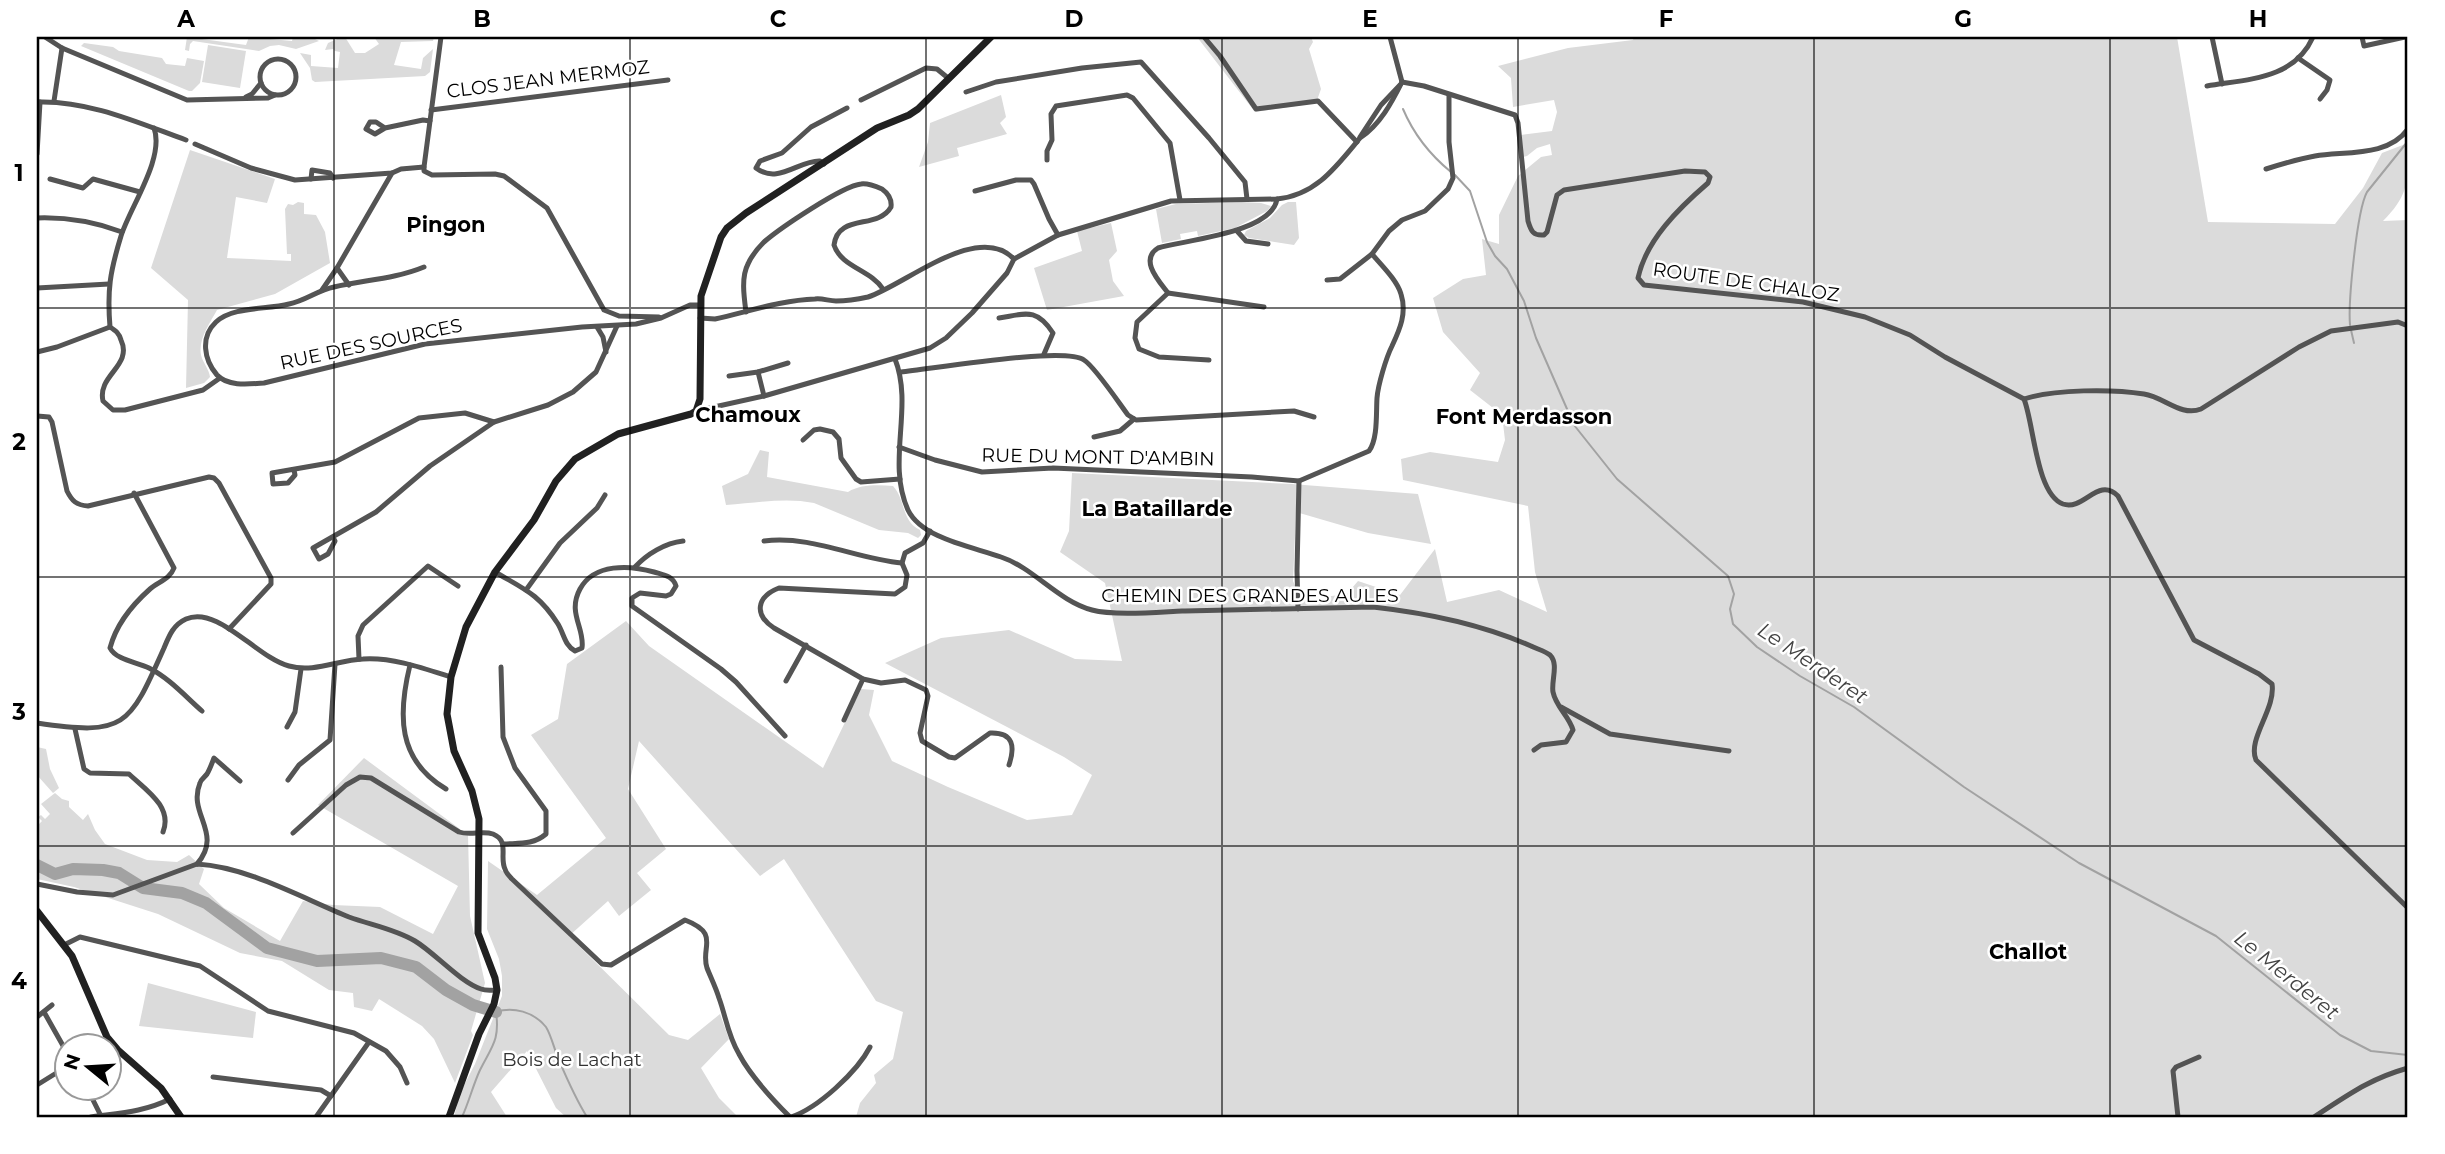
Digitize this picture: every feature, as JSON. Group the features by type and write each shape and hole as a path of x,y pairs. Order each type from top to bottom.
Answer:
{"street":[{"path":"45,37 62,48 187,100 268,98 288,93 295,85 296,73 290,63 279,59 268,62 261,71 261,83 267,91 275,95"},
{"path":"441,37 424,171 432,175 495,174 512,180 547,208 604,310 620,316 661,318"},
{"path":"696,411 700,399 701,305 712,261 727,228 877,128 909,115 991,37"},
{"path":"1205,37 1256,109 1318,101 1359,140"},
{"path":"449,1117 497,990 478,933 480,832 472,791 451,743 447,714 451,677 471,614 495,572 534,520 556,481 575,458 618,434 923,351 946,338 999,283 1014,259 1058,235 1180,200 1292,198 1306,192 1321,181 1359,140 1381,105 1401,83 1390,37"},
{"path":"2212,37 2222,84"},
{"path":"2207,86 2281,72 2298,58 2313,37"},
{"path":"2362,37 2364,46 2405,37"},
{"path":"54,101 62,48"},
{"path":"2298,58 2330,80 2320,99"},
{"path":"966,92 996,82 1141,62 1245,182 1247,200"},
{"path":"861,100 926,68 937,68 948,78"},
{"name":"CLOS JEAN MERMOZ","path":"431,110 668,80"},
{"path":"242,98 252,94 261,83"},
{"name":"ROUTE DE CHALOZ","path":"1401,83 1450,94 1515,115 1528,221 1535,235 1544,235 1547,232 1557,195 1564,190 1685,171 1705,172 1710,177 1707,183 1671,216 1640,266 1638,278 1644,285 1803,302 1865,317 1910,335 2024,399"},
{"path":"1327,280 1340,279 1372,254 1389,231 1402,220 1425,211 1448,189 1453,178 1448,132 1450,94"},
{"path":"1047,160 1047,151 1052,140 1051,114 1056,106 1128,95 1170,143 1180,200"},
{"path":"37,154 39,102 54,101 146,124 186,140"},
{"path":"824,164 813,161 789,172 778,173 761,172 756,168 760,160 782,153 817,124 846,108"},
{"path":"817,124 818,116"},
{"path":"385,128 430,121"},
{"path":"154,128 157,136 154,151 122,232 108,284 110,327 120,336 125,352 123,360 101,391 105,404 113,410 125,410 203,390 220,378 206,355 205,343 216,322 228,315 292,304 322,290 405,275 424,267"},
{"path":"2266,169 2305,158 2379,148 2397,141 2408,129"},
{"path":"195,144 227,159 295,180 311,179 312,170 330,173 333,178 424,167"},
{"path":"322,290 391,173"},
{"path":"50,178 83,188 93,178 140,192"},
{"path":"975,191 1016,180 1031,180 1058,235"},
{"path":"746,312 743,288 746,266 762,244 836,195 862,184 884,191 889,195 891,207 884,216 843,227 837,233 834,245 839,256 874,279 883,289"},
{"path":"1264,307 1168,293 1150,264 1153,251 1165,246 1237,231 1269,215 1275,208 1276,199"},
{"path":"37,218 71,220 106,226 122,232"},
{"path":"1237,231 1246,241 1268,244"},
{"path":"700,318 715,319 816,298 835,301 868,297 958,251 997,249 1014,259"},
{"path":"1298,609 1299,481 1369,451 1374,444 1377,398 1403,316 1401,292 1372,254"},
{"path":"337,268 349,285"},
{"path":"37,288 108,284"},
{"path":"1168,293 1137,322 1135,338 1139,349 1159,357 1209,360"},
{"name":"RUE DES SOURCES","path":"220,378 237,384 268,383 425,344 617,326 661,318 684,307 701,305"},
{"path":"999,318 1027,313 1037,315 1052,333 1044,354"},
{"path":"2408,326 2398,322 2332,331 2313,339 2201,409 2191,412 2141,393 2048,393 2024,399 2031,421 2039,472 2053,494 2062,504 2068,505 2104,490 2112,491 2118,496 2194,640 2259,674 2272,684 2272,699 2254,750 2256,760 2408,908"},
{"path":"333,537 376,512 430,466 494,422 548,405 573,392 596,372 617,326"},
{"path":"37,352 110,327"},
{"path":"597,327 603,337 606,352"},
{"path":"901,372 1044,354 1073,356 1084,360 1134,419"},
{"path":"895,359 901,372 900,479 911,516 930,531 923,543 905,553 902,563 907,575 905,587 895,594 779,589 768,592 760,609 764,621 863,679 881,683 905,680 926,690 928,695 920,733 922,741 948,758 955,758 995,732 1013,744 1014,750 1009,765"},
{"path":"943,368 950,360"},
{"path":"729,376 758,372 788,363"},
{"path":"758,372 764,396"},
{"path":"1094,438 1120,432 1134,419 1294,411 1314,417"},
{"path":"294,470 335,462 419,418 465,413 494,422"},
{"path":"37,416 48,417 52,422 67,491 72,501 80,506 209,477 219,483 271,578 271,584 229,629"},
{"path":"803,440 814,430 832,432 839,439 841,458 856,479 861,482 900,479"},
{"name":"RUE DU MONT D'AMBIN","path":"899,447 982,472 1053,468 1299,481"},
{"path":"134,494 174,568 172,574 150,589 126,614 110,648 115,654 154,671 202,711"},
{"path":"526,590 560,543 597,508 605,495"},
{"name":"CHEMIN DES GRANDES AULES","path":"930,531 948,540 1003,557 1026,569 1067,598 1092,610 1136,612 1373,607 1460,621 1519,641 1549,654 1554,661 1553,691 1573,730 1566,742 1541,745 1534,750"},
{"path":"764,541 781,539 845,549 881,561 902,563"},
{"path":"635,567 645,557 674,542 684,541"},
{"path":"359,659 358,636 363,625 428,566 458,586"},
{"path":"495,572 537,597 559,627 571,650 578,651 582,648 575,610 579,589 594,574 614,568 635,567 673,579 676,586 668,596 637,593 631,602 635,609 679,637 721,669 785,736"},
{"path":"37,723 75,729 107,727 125,717 139,703 170,632 182,621 195,617 208,617 270,658 290,667 302,669 377,658 451,677"},
{"path":"786,681 806,645"},
{"path":"288,780 299,765 330,740 335,664"},
{"path":"410,665 403,692 402,711 409,747 416,764 429,779 446,789"},
{"path":"501,667 503,737 516,768 546,811 546,834 529,843 504,844"},
{"path":"287,727 295,712 302,669"},
{"path":"844,720 863,679"},
{"path":"1559,706 1610,734 1728,751"},
{"path":"75,729 85,769 90,773 130,774 163,808 167,822 163,832"},
{"path":"197,864 204,856 209,841 199,811 200,783 214,758 240,781"},
{"path":"293,833 346,785 360,777 379,782 459,832 496,835 504,844 504,868 512,879 602,964 611,965 685,920 697,925 706,936 706,963 720,999 727,1028 739,1055 791,1117 801,1114 842,1083 865,1057 870,1047"},
{"path":"37,884 104,895 131,890 197,864 211,865 278,886 351,917 405,936 475,986 497,990"},
{"path":"37,911 78,968 107,1037 118,1050 152,1078 181,1117"},
{"path":"64,945 80,937 200,966 268,1011 354,1033 386,1051 400,1067 407,1083"},
{"path":"37,1017 52,1005"},
{"path":"44,1012 55,1032"},
{"path":"316,1117 369,1042"},
{"path":"2178,1117 2173,1071 2176,1067 2199,1058"},
{"path":"2315,1117 2381,1075 2408,1068"},
{"path":"37,1085 52,1076"},
{"path":"214,1077 321,1090 331,1096"},
{"path":"91,1117 136,1112 170,1099"}],"green space":[{"path":"187,37 246,45 249,37 292,41 293,37 311,37 319,41 296,49 279,45 259,51 193,41 189,51 185,50"},
{"path":"345,37 355,53 365,53 379,44 374,37 434,37 433,41 401,42 394,65 421,69 423,58 433,49 430,72 425,76 315,82 300,53 311,55 311,66 338,68 340,52 325,50 328,43"},
{"path":"1197,37 1311,37 1313,42 1309,49 1321,89 1316,103 1255,112"},
{"name":"Bois de Lachat","path":"1634,37 2177,37 2208,222 2335,224 2363,188 2382,153 2408,143 2406,186 2398,203 2383,221 2408,220 2408,1117 856,1117 860,1103 876,1083 874,1075 893,1059 903,1012 876,1001 784,859 760,876 639,741 628,789 666,849 637,873 651,890 619,916 608,901 569,936 669,1035 688,1040 720,1014 729,1039 701,1068 719,1098 738,1117 566,1117 556,1108 527,1051 491,1092 507,1117 454,1117 460,1093 475,1064 502,996 499,959 487,929 488,861 537,895 606,838 531,735 558,719 567,664 626,621 649,646 823,768 861,689 874,690 869,715 892,761 1027,820 1072,815 1092,775 1064,757 885,663 941,638 1009,630 1075,659 1122,661 1105,583 1060,552 1069,531 1072,473 1292,484 1418,494 1431,544 1368,533 1296,512 1293,581 1301,600 1347,594 1358,581 1400,595 1435,549 1447,602 1499,590 1547,612 1535,572 1528,506 1403,480 1401,459 1430,452 1498,462 1505,440 1502,415 1470,390 1480,373 1443,332 1433,298 1463,279 1486,275 1482,239 1499,244 1499,215 1518,176 1541,157 1552,155 1550,144 1523,157 1521,135 1552,131 1557,112 1554,100 1513,107 1511,78 1498,66 1568,48 1633,40"},
{"path":"84,43 162,58 166,64 185,66 187,58 204,61 200,83 189,91 81,46"},
{"path":"208,45 246,51 240,88 202,82"},
{"path":"1001,95 1006,117 1000,123 1007,134 957,148 959,156 919,167 928,142 930,123"},
{"path":"190,150 275,179 267,203 236,197 227,258 291,261 291,254 287,254 285,209 288,204 298,202 304,203 304,214 316,215 325,232 330,263 275,294 217,310 201,343 202,358 210,377 204,383 186,388 188,300 151,268"},
{"path":"1242,202 1271,206 1267,211 1235,228 1198,236 1197,231 1180,234 1181,239 1162,243 1156,209 1176,204"},
{"path":"1288,202 1296,202 1299,238 1294,245 1244,235 1246,231 1270,218"},
{"path":"1111,223 1117,251 1109,260 1113,281 1124,296 1047,310 1034,268 1082,251 1077,231"},
{"path":"760,450 769,452 767,477 848,492 864,486 893,486 907,516 920,530 921,535 918,538 908,533 879,530 803,501 726,505 722,486 748,474"},
{"path":"37,747 46,749 50,769 59,788 53,793 37,775"},
{"path":"364,758 468,835 470,916 485,983 471,1031 473,1035 455,1083 434,1039 422,1026 379,999 372,1011 354,1007 353,993 329,990 282,961 240,953 158,914 74,887 37,879 37,826 42,821 38,817 41,815 45,819 50,814 41,804 55,793 69,801 69,807 83,820 88,814 105,844 147,860 177,862 189,855 204,869 199,884 224,908 280,941 303,901 380,907 433,934 458,886 318,805"},
{"path":"148,983 256,1012 253,1038 139,1026"}],"waterway":[{"name":"Le Merderet","path":"1403,109 1423,144 1451,172"},
{"path":"2350,325 2354,257 2363,202 2367,192 2408,141"},
{"name":"Le Merderet","path":"1455,175 1470,191 1487,242 1507,269 1524,301 1536,338 1574,425 1617,479 1728,576 1734,594 1730,609 1733,624 1757,647 1854,707 1964,787 2079,863 2216,936 2340,1035 2371,1051 2408,1055"},
{"path":"2351,330 2354,343"},
{"path":"37,865 55,874 73,869 119,873 143,888 182,893 206,903 267,948 317,961 381,958 416,967 446,990 473,1005 496,1012"},
{"path":"462,1117 494,1042 497,1030 496,1012 503,1010 529,1014 546,1027 568,1081 587,1117"}],"district":[{"name":"Pingon","path":"446,224"},
{"name":"Chamoux","path":"748,414"},
{"name":"Font Merdasson","path":"1524,416"},
{"name":"La Bataillarde","path":"1157,508"},
{"name":"Challot","path":"2028,951"}]}
